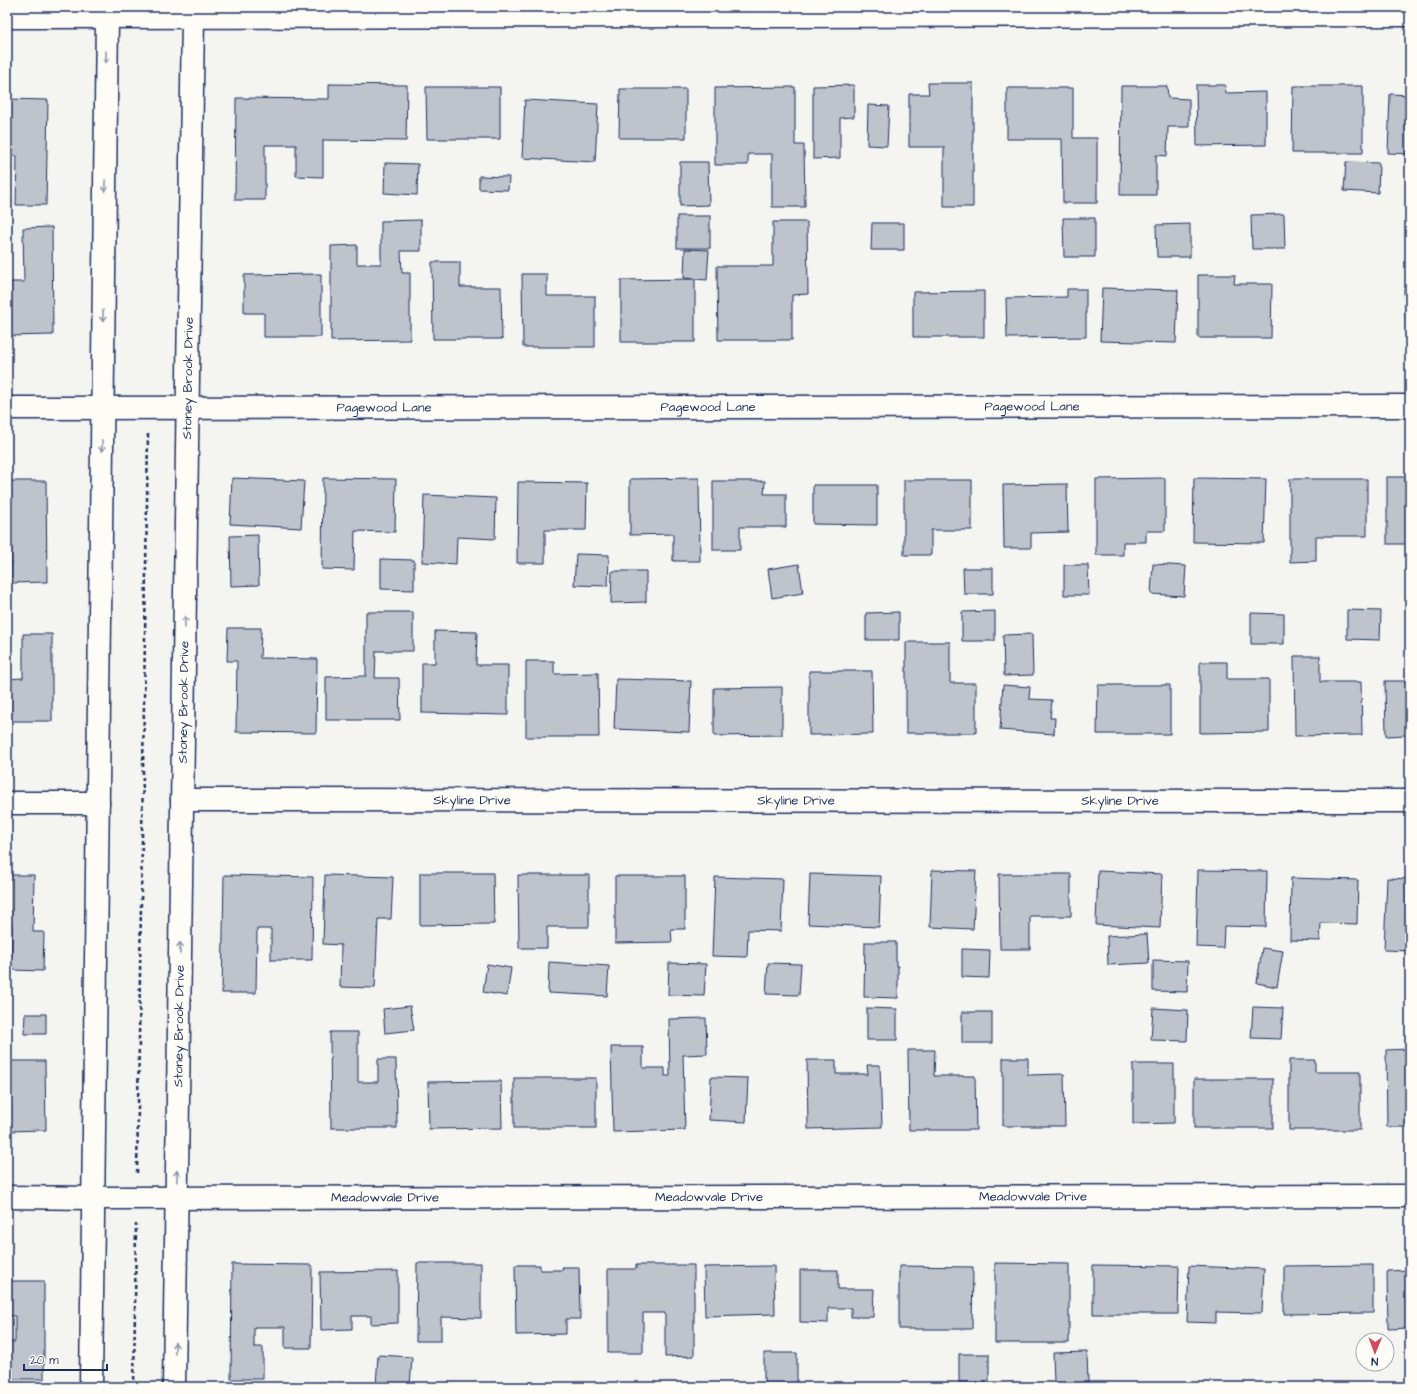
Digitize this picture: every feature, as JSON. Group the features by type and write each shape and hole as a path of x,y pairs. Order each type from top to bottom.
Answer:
{"street":[{"path":"7,17 107,18 193,16 1410,14"},
{"name":"Stoney Brook Drive","path":"174,1387 193,16"},
{"path":"91,1387 107,18"},
{"name":"Pagewood Lane","path":"7,408 1410,406"},
{"name":"Skyline Drive","path":"182,800 1410,801"},
{"path":"7,803 98,803"},
{"name":"Meadowvale Drive","path":"7,1197 1410,1196"}],"path":[{"path":"134,1387 148,407"}],"building":[{"path":"928,83 973,83 973,207 944,207 944,147 909,147 909,94 929,94"},
{"path":"329,84 407,85 406,141 323,140 323,177 296,176 296,145 265,145 265,200 235,200 236,98 329,99"},
{"path":"854,85 854,117 840,118 840,158 813,159 813,86"},
{"path":"1196,85 1225,85 1226,93 1266,92 1266,145 1197,146"},
{"path":"1121,86 1167,86 1168,98 1189,99 1189,127 1168,127 1167,156 1156,155 1156,195 1120,195"},
{"path":"1293,86 1363,86 1363,153 1292,153"},
{"path":"426,87 500,87 500,139 427,139"},
{"path":"795,87 795,145 804,145 805,207 772,207 772,154 748,154 748,165 715,165 715,88"},
{"path":"1007,88 1073,88 1073,138 1097,138 1097,203 1063,203 1062,139 1007,139"},
{"path":"620,89 686,89 686,138 619,138"},
{"path":"1390,94 1410,95 1410,154 1388,153"},
{"path":"7,99 48,100 46,205 16,205 17,156 7,156"},
{"path":"525,100 598,104 595,162 522,158"},
{"path":"868,105 889,106 887,146 867,145"},
{"path":"680,162 708,162 709,205 680,206"},
{"path":"1346,162 1379,163 1378,193 1344,191"},
{"path":"385,163 418,164 417,195 384,193"},
{"path":"479,176 509,177 508,190 479,189"},
{"path":"1284,214 1285,249 1252,249 1251,215"},
{"path":"677,216 710,216 710,248 677,248"},
{"path":"1063,218 1095,218 1095,257 1064,257"},
{"path":"421,220 421,251 401,251 402,273 410,273 410,340 331,341 331,246 357,245 357,264 381,264 381,221"},
{"path":"773,222 807,222 808,294 792,295 792,340 718,340 717,266 773,266"},
{"path":"872,223 904,223 904,250 871,250"},
{"path":"1190,224 1190,257 1157,257 1156,225"},
{"path":"52,227 53,335 7,336 7,282 24,282 23,228"},
{"path":"685,249 709,250 707,280 684,278"},
{"path":"432,262 460,262 460,287 501,287 502,339 433,339"},
{"path":"321,274 321,337 264,337 264,313 244,313 244,275"},
{"path":"522,274 547,274 547,296 595,296 595,347 523,347"},
{"path":"1198,275 1235,275 1234,284 1272,284 1271,338 1198,338"},
{"path":"695,279 695,342 621,342 621,280"},
{"path":"1102,288 1178,290 1176,343 1100,341"},
{"path":"1410,288 1410,331 1406,332 1404,289"},
{"path":"1067,289 1086,289 1086,337 1007,338 1006,298 1067,297"},
{"path":"984,291 984,337 913,337 913,292"},
{"path":"1387,477 1410,477 1410,544 1387,544"},
{"path":"232,478 304,481 301,528 230,524"},
{"path":"323,478 396,479 395,532 355,531 354,570 322,569"},
{"path":"699,478 700,561 673,561 673,534 630,535 630,479"},
{"path":"1165,478 1165,531 1146,531 1146,542 1123,542 1123,555 1096,555 1096,479"},
{"path":"1194,478 1266,479 1264,543 1193,542"},
{"path":"1290,479 1367,479 1367,536 1316,536 1316,561 1290,562"},
{"path":"904,480 972,480 972,530 931,530 931,555 904,555"},
{"path":"7,481 46,481 47,582 11,583 11,542 7,542"},
{"path":"713,481 765,481 764,494 786,494 786,527 740,527 740,550 713,550"},
{"path":"518,482 587,483 586,530 545,530 545,563 517,563"},
{"path":"1067,484 1068,532 1031,533 1031,548 1004,548 1003,485"},
{"path":"813,485 877,485 877,525 813,524"},
{"path":"424,495 496,498 495,539 457,537 456,564 422,562"},
{"path":"258,535 259,585 231,586 230,536"},
{"path":"576,554 609,555 608,586 574,585"},
{"path":"381,559 414,560 414,590 381,589"},
{"path":"799,564 803,593 772,598 768,569"},
{"path":"1153,564 1186,566 1184,596 1151,594"},
{"path":"1064,565 1088,565 1089,595 1064,595"},
{"path":"963,568 993,568 993,594 964,594"},
{"path":"612,571 646,571 646,602 611,603"},
{"path":"1347,610 1381,611 1380,640 1347,639"},
{"path":"995,611 995,641 962,641 962,612"},
{"path":"366,612 413,612 413,651 376,651 375,678 399,678 400,720 326,720 326,677 366,676"},
{"path":"899,612 899,640 866,640 866,613"},
{"path":"1251,613 1284,614 1284,644 1251,644"},
{"path":"228,628 261,628 260,658 317,659 316,733 236,732 237,661 227,661"},
{"path":"435,631 477,632 476,665 508,665 508,715 422,713 422,663 435,663"},
{"path":"23,634 52,634 52,721 7,721 7,679 23,678"},
{"path":"1032,634 1033,675 1004,676 1003,635"},
{"path":"906,642 950,642 950,683 976,683 976,733 906,733"},
{"path":"1294,656 1320,656 1320,682 1361,682 1362,735 1295,736"},
{"path":"526,661 554,661 554,674 598,673 599,737 526,737"},
{"path":"1200,662 1227,662 1227,679 1269,679 1269,732 1200,733"},
{"path":"809,671 872,671 873,734 809,735"},
{"path":"616,679 691,681 689,732 614,729"},
{"path":"1385,681 1410,681 1410,727 1407,727 1407,735 1386,736"},
{"path":"1003,685 1030,687 1029,699 1052,700 1050,718 1055,718 1054,734 1000,730"},
{"path":"1098,685 1170,685 1170,734 1097,734"},
{"path":"782,687 782,735 714,736 714,688"},
{"path":"932,870 976,871 973,929 930,927"},
{"path":"1198,870 1267,871 1266,927 1224,926 1223,948 1196,947"},
{"path":"1098,871 1162,874 1160,928 1096,925"},
{"path":"420,873 493,873 494,924 420,925"},
{"path":"810,874 881,876 879,927 808,924"},
{"path":"999,874 1071,874 1071,916 1030,916 1030,949 1000,949"},
{"path":"7,875 34,875 33,932 44,932 43,971 11,970 12,925 7,925"},
{"path":"224,875 313,877 312,960 271,960 271,929 257,929 256,993 222,993"},
{"path":"325,875 393,877 391,919 378,919 375,988 340,987 341,945 323,944"},
{"path":"518,875 589,875 589,927 547,927 547,948 519,948"},
{"path":"615,876 685,876 685,929 671,929 672,942 615,943"},
{"path":"715,877 783,879 781,931 748,930 747,957 712,956"},
{"path":"1291,878 1358,880 1357,924 1321,923 1320,941 1290,940"},
{"path":"1387,878 1410,879 1410,951 1384,950"},
{"path":"1147,934 1149,963 1108,965 1107,936"},
{"path":"865,942 896,942 898,998 864,997"},
{"path":"1262,948 1283,951 1277,987 1257,983"},
{"path":"962,949 990,950 989,978 962,977"},
{"path":"1153,960 1188,961 1187,992 1153,991"},
{"path":"549,962 609,966 607,996 548,993"},
{"path":"669,963 706,964 704,996 668,995"},
{"path":"768,963 801,964 799,995 766,994"},
{"path":"487,964 511,968 507,996 483,992"},
{"path":"410,1006 414,1030 385,1033 383,1009"},
{"path":"1253,1007 1283,1008 1281,1039 1251,1038"},
{"path":"867,1008 897,1009 897,1040 867,1040"},
{"path":"1153,1008 1188,1010 1187,1041 1151,1040"},
{"path":"962,1012 992,1012 992,1043 962,1043"},
{"path":"25,1014 46,1014 46,1034 24,1034"},
{"path":"706,1018 707,1054 683,1055 685,1130 613,1132 611,1047 643,1047 643,1068 665,1068 665,1076 670,1076 669,1019"},
{"path":"330,1032 358,1032 358,1082 378,1082 378,1059 396,1059 397,1128 331,1128"},
{"path":"1410,1049 1410,1127 1387,1127 1386,1050"},
{"path":"908,1050 935,1050 934,1076 975,1076 976,1130 909,1130"},
{"path":"1003,1058 1028,1058 1028,1075 1064,1074 1065,1126 1003,1126"},
{"path":"807,1060 836,1060 836,1074 868,1074 867,1065 880,1065 882,1127 808,1129"},
{"path":"1289,1060 1315,1060 1315,1072 1360,1072 1360,1130 1289,1130"},
{"path":"7,1061 45,1061 46,1130 7,1131"},
{"path":"1133,1064 1174,1064 1174,1123 1133,1124"},
{"path":"711,1077 748,1078 746,1122 709,1120"},
{"path":"514,1078 596,1078 596,1128 514,1128"},
{"path":"1194,1079 1273,1079 1273,1128 1194,1128"},
{"path":"501,1081 502,1128 429,1129 428,1082"},
{"path":"417,1263 481,1263 481,1318 441,1317 441,1341 416,1341"},
{"path":"995,1263 1069,1264 1069,1343 995,1343"},
{"path":"232,1264 312,1265 311,1348 285,1348 285,1327 254,1327 254,1347 263,1347 263,1379 231,1379"},
{"path":"515,1265 540,1265 540,1270 563,1270 562,1267 579,1267 580,1319 566,1319 566,1334 516,1335"},
{"path":"636,1265 694,1265 694,1356 665,1357 665,1313 643,1313 643,1353 608,1353 608,1269 636,1269"},
{"path":"1093,1265 1179,1266 1178,1314 1093,1314"},
{"path":"1373,1265 1373,1313 1284,1314 1284,1266"},
{"path":"774,1266 775,1314 705,1316 704,1267"},
{"path":"899,1266 973,1267 972,1329 899,1329"},
{"path":"1189,1266 1264,1269 1262,1313 1216,1312 1216,1323 1187,1322"},
{"path":"800,1270 838,1270 838,1289 874,1289 873,1317 851,1317 851,1308 828,1308 828,1323 800,1322"},
{"path":"1410,1270 1410,1328 1388,1329 1387,1271"},
{"path":"398,1271 398,1323 371,1324 371,1316 352,1316 352,1329 321,1330 320,1272"},
{"path":"7,1281 44,1281 44,1379 7,1379 7,1342 15,1342 15,1316 7,1316"},
{"path":"1087,1352 1088,1383 1054,1383 1053,1353"},
{"path":"764,1353 797,1353 797,1383 764,1384"},
{"path":"959,1354 989,1354 989,1382 959,1382"},
{"path":"378,1355 412,1357 410,1387 376,1386"}]}
